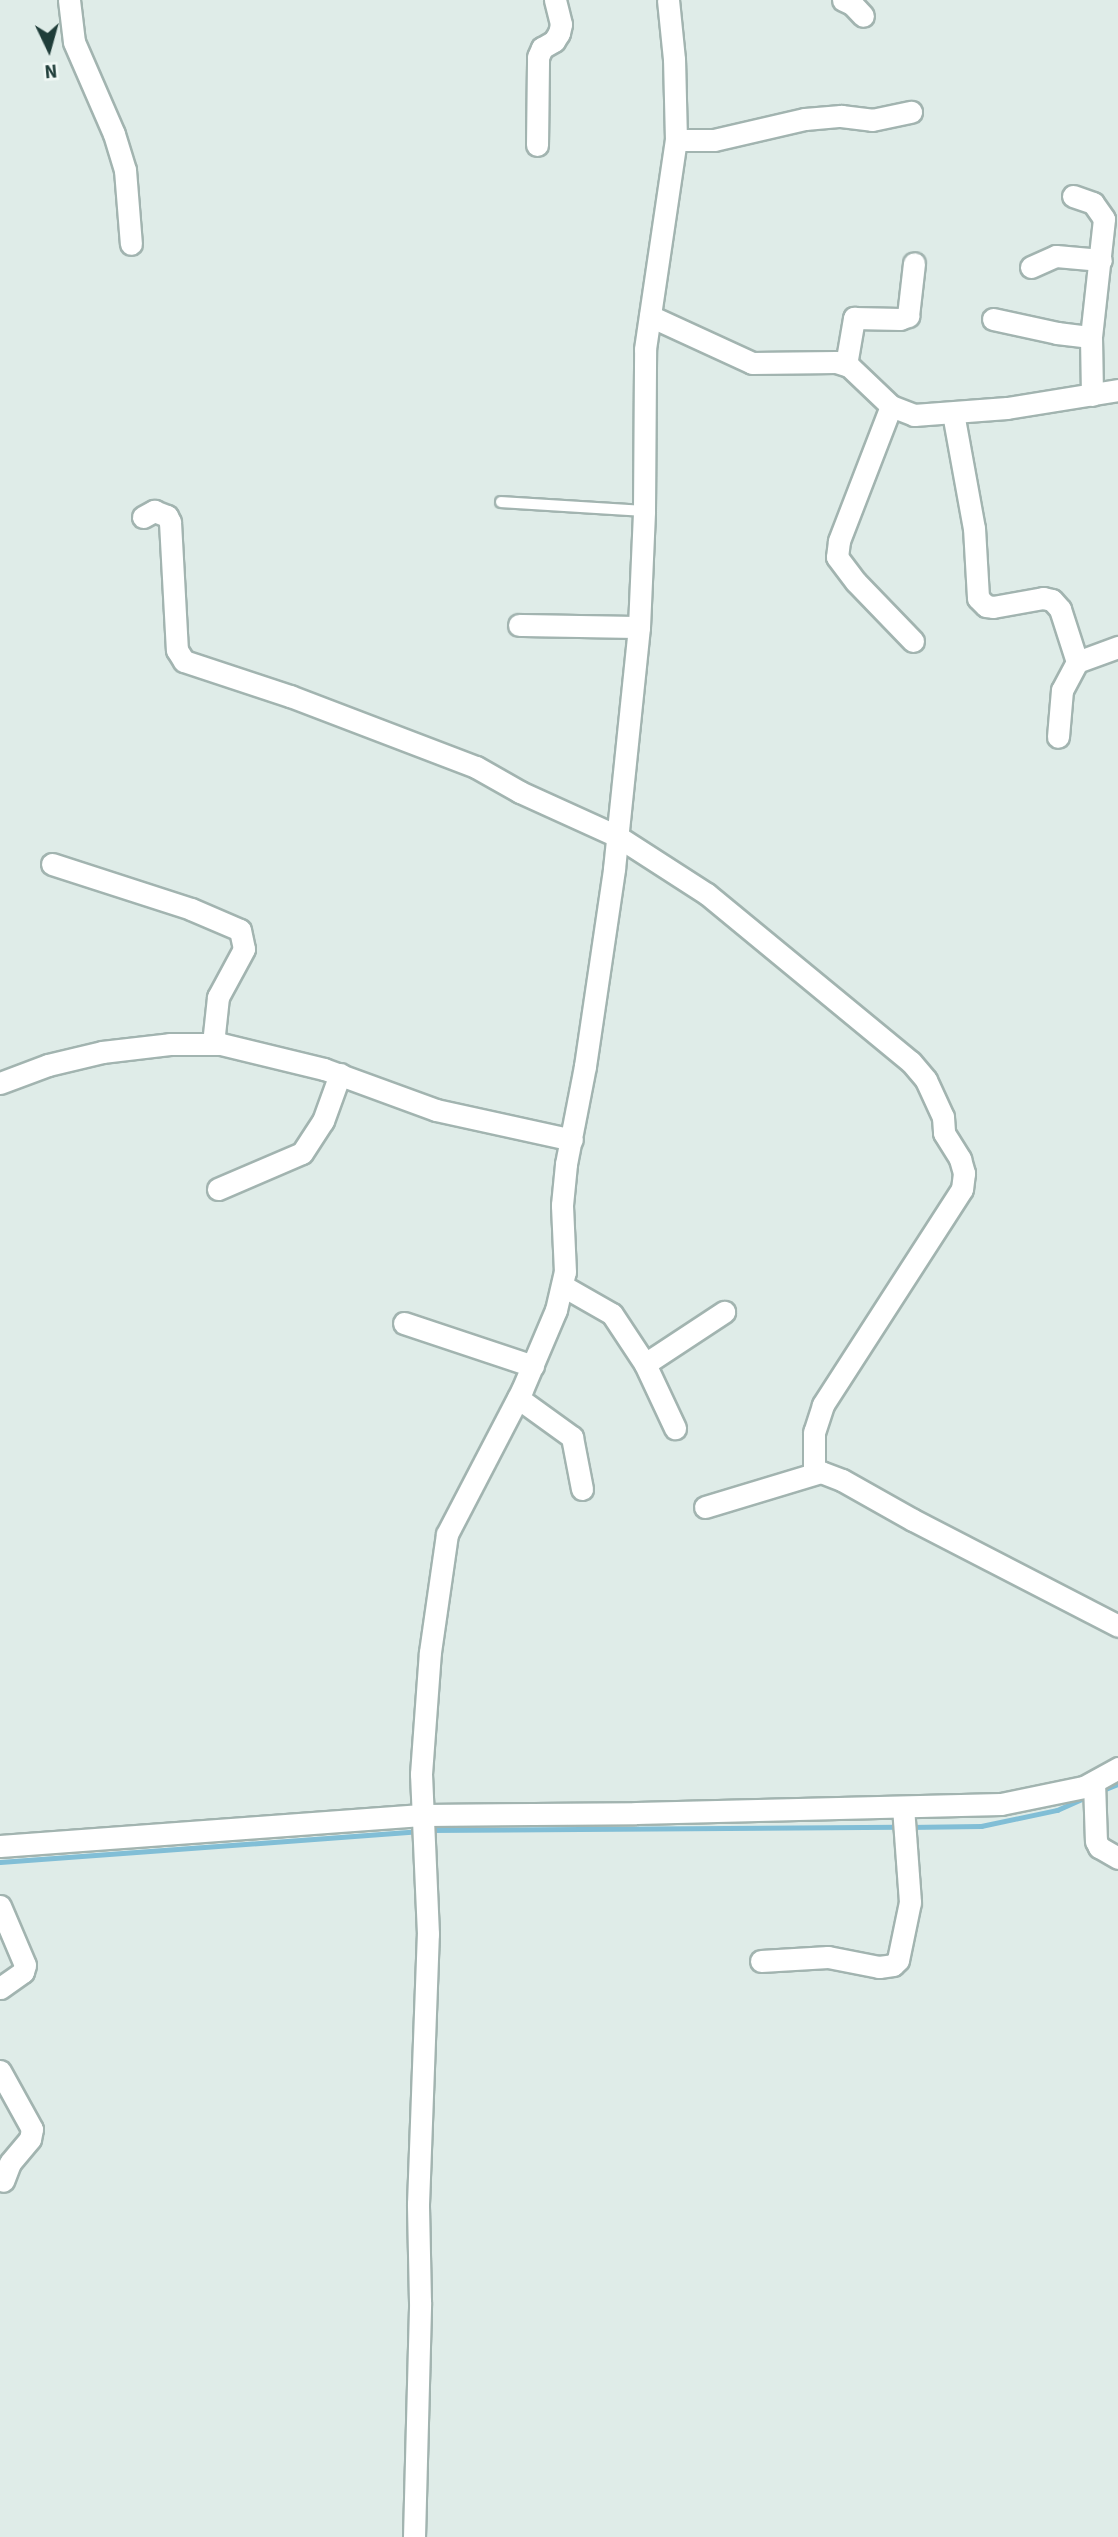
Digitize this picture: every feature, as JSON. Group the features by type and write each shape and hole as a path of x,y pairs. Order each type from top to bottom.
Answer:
{"street":[{"path":"69,0 75,42 114,134 125,170 131,244"},
{"path":"537,145 538,57 542,48 554,41 559,33 561,24 555,0"},
{"path":"414,2537 420,2302 418,2203 428,1934 421,1774 423,1735 442,1551 454,1517 533,1366 563,1286 565,1261 562,1205 596,999 617,836 639,626 644,511 645,349 676,140 675,70 668,0"},
{"path":"843,0 852,4 863,16"},
{"path":"676,140 714,140 805,119 841,116 872,120 911,112"},
{"path":"1073,196 1093,203 1103,214 1101,260 1091,337 1092,395"},
{"path":"1031,267 1056,256 1101,260"},
{"path":"846,365 854,318 900,319 908,316 914,263"},
{"path":"650,316 752,362 836,362 846,365 864,377 891,406 914,415 953,413 1118,390"},
{"path":"993,319 1057,333 1091,337"},
{"path":"891,406 839,541 837,557 913,641"},
{"path":"953,413 974,528 978,598 986,606 993,607 1043,598 1052,600 1060,608 1077,662"},
{"path":"143,517 154,511 167,516 170,522 177,650 184,661 290,696 476,767 520,792 617,836 706,894 911,1062 935,1096 943,1117 944,1133 964,1172 962,1189 823,1405 814,1432 814,1471"},
{"path":"519,625 639,626"},
{"path":"1058,737 1062,690 1077,662 1118,647"},
{"path":"52,864 191,909 240,930 244,949 218,997 213,1044"},
{"path":"0,1083 48,1065 92,1054 170,1044 213,1044 240,1047 340,1074 436,1110 572,1140"},
{"path":"218,1189 302,1153 323,1121 340,1074"},
{"path":"563,1286 612,1314 645,1364 675,1428"},
{"path":"645,1364 723,1312"},
{"path":"404,1323 533,1366"},
{"path":"518,1398 572,1437 582,1489"},
{"path":"705,1507 814,1471 842,1480 923,1526 1118,1626"},
{"path":"1118,1768 1096,1793 1096,1841 1099,1847 1118,1858"},
{"path":"0,1846 425,1829 905,1817 1096,1793"},
{"path":"761,1961 828,1957 870,1967 893,1965 898,1960 910,1902 905,1817"},
{"path":"0,1906 25,1965 23,1972 0,1988"},
{"path":"0,2070 32,2129 30,2139 10,2163 3,2181"}],"lane":[{"path":"502,502 644,511"}],"waterway":[{"path":"1098,1792 1118,1784"},
{"path":"908,1827 981,1826 1057,1810 1089,1796"},
{"path":"428,1830 898,1827"},
{"path":"0,1862 418,1831"}]}
